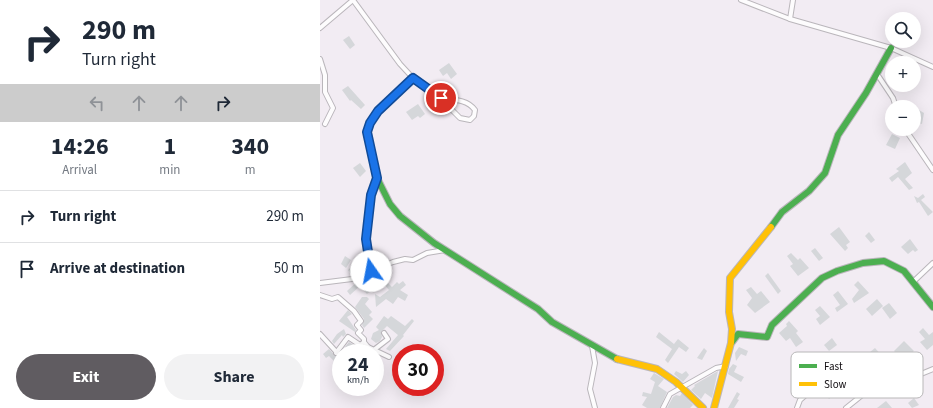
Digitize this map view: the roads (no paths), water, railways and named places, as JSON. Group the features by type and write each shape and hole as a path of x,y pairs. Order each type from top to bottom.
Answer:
{"street":[{"path":"320,28 353,0 396,58 413,78 441,98 460,118 470,120 474,116 475,110 471,105 464,101 441,98"},
{"path":"741,0 790,19 885,46"},
{"path":"790,19 793,0"},
{"path":"714,408 732,343 729,312 729,282 732,274 782,212 809,191 825,173 838,135 877,74 891,48 933,67"},
{"path":"320,59 325,75 325,92 333,108 325,124"},
{"path":"877,74 894,100"},
{"path":"413,78 378,111 370,123 367,132 377,178 390,204 400,216 445,250 464,260 538,309 552,322 592,346 625,362 656,369 682,387 703,408"},
{"path":"910,136 933,170"},
{"path":"371,271 366,239 371,195 377,178"},
{"path":"320,284 352,279 393,262 413,260 427,253 445,250"},
{"path":"732,343 738,334 761,335 767,337 772,325 801,296 822,278 837,271 863,263 884,261 904,271 933,307"},
{"path":"913,282 933,263"},
{"path":"320,295 332,299 338,296 354,311 361,321 357,325 361,330 358,333 364,339 364,342 361,344"},
{"path":"382,344 388,339 384,333"},
{"path":"320,334 332,348"},
{"path":"343,344 348,337 358,344"},
{"path":"592,346 595,363 590,389 595,408"},
{"path":"384,354 389,357"},
{"path":"663,408 670,394 716,368 726,366"},
{"path":"923,373 933,369"},
{"path":"797,408 802,398"},
{"path":"846,408 858,398"}]}
